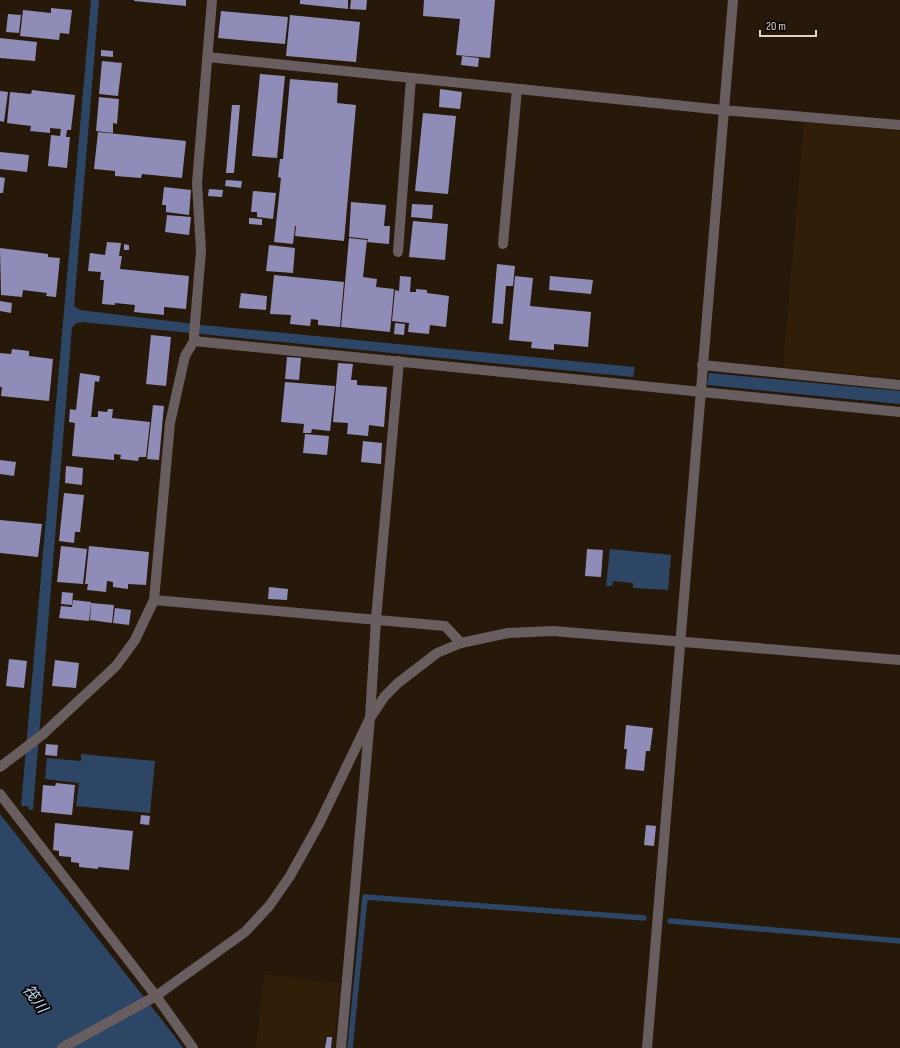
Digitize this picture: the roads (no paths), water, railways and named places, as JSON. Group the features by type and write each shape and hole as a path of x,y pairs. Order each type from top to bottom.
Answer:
{"street":[{"path":"0,767 42,735 116,666 135,640 154,600 170,422 186,356 194,338 196,322 201,251 197,183 212,0"},
{"path":"647,1048 733,0"},
{"path":"208,57 723,110 900,125"},
{"path":"398,252 411,78"},
{"path":"503,244 517,89"},
{"path":"194,338 399,361 900,412"},
{"path":"340,1048 370,718 376,619 399,361"},
{"path":"702,366 900,385"},
{"path":"154,600 445,626 461,643"},
{"path":"62,1048 152,998 245,932 270,905 290,876 319,824 370,718 385,696 403,679 438,653 461,643 508,633 553,630 900,660"},
{"path":"0,794 152,998 193,1048"}],"water":[{"path":"91,0 99,0 74,306 80,310 202,325 635,367 633,377 81,322 75,324 72,328 33,810 29,810 28,806 21,806"},
{"path":"709,373 900,391 900,404 707,385"},
{"path":"610,549 671,555 668,590 633,588 633,583 613,581 612,586 606,586"},
{"path":"81,754 155,761 150,813 76,806 79,783 45,779 47,758 81,761"},
{"name":"筏川","path":"0,814 173,1034 183,1048 0,1048"}],"waterway":[{"path":"350,1048 365,897 644,918"},
{"path":"670,921 900,941"}]}
